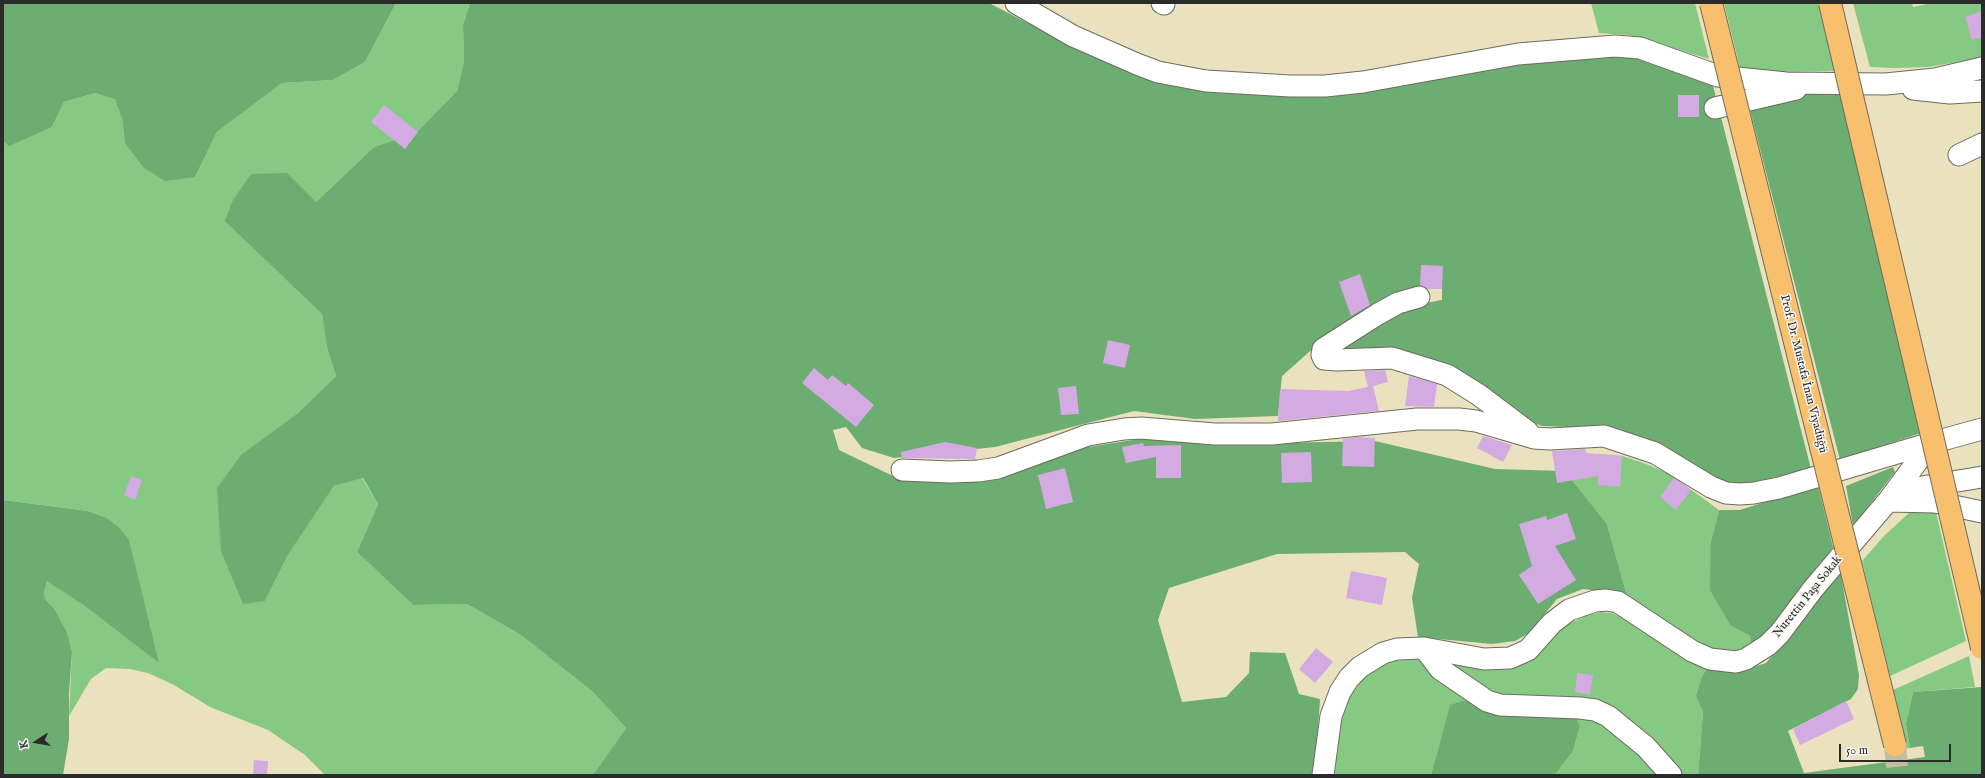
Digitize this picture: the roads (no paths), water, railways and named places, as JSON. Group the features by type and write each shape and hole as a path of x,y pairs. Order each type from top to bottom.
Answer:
{"highway":[{"name":"Prof. Dr. Mustafa İnan Viyadüğü","path":"1710,3 1896,745"},
{"path":"1830,3 1982,648"}],"street":[{"path":"1016,3 1073,36 1137,64 1158,72 1206,81 1290,86 1325,86 1363,82 1518,54 1593,47 1630,46 1652,51 1718,76 1786,83 1886,84 1935,79 1982,68"},
{"path":"1715,108 1821,83"},
{"path":"1886,84 1926,91 1950,93 1982,91"},
{"path":"1958,155 1982,144"},
{"path":"1419,297 1398,303 1323,349 1322,355 1324,359 1392,358 1447,375 1479,395 1537,438"},
{"path":"902,470 950,472 978,471 998,468 1088,435 1141,428 1215,434 1272,434 1305,432 1416,419 1459,419 1476,421 1521,436 1537,438 1550,439 1604,436 1655,454 1711,487 1726,493 1740,494 1780,488 1982,429"},
{"name":"Nurettin Paşa Sokak","path":"1323,775 1331,716 1340,692 1349,678 1360,667 1383,653 1398,649 1424,648 1484,659 1510,658 1528,650 1552,623 1569,610 1588,603 1606,600 1618,602 1692,650 1710,658 1736,662 1746,659 1768,645 1780,633 1813,589 1892,496 1931,443"},
{"path":"1892,496 1982,477"},
{"path":"1892,496 1935,502 1982,512"},
{"path":"1424,648 1440,669 1478,697 1487,701 1500,705 1580,708 1595,710 1608,716 1646,746 1671,775"}],"tunnel":[{"path":"1895,745 1898,775"}]}
